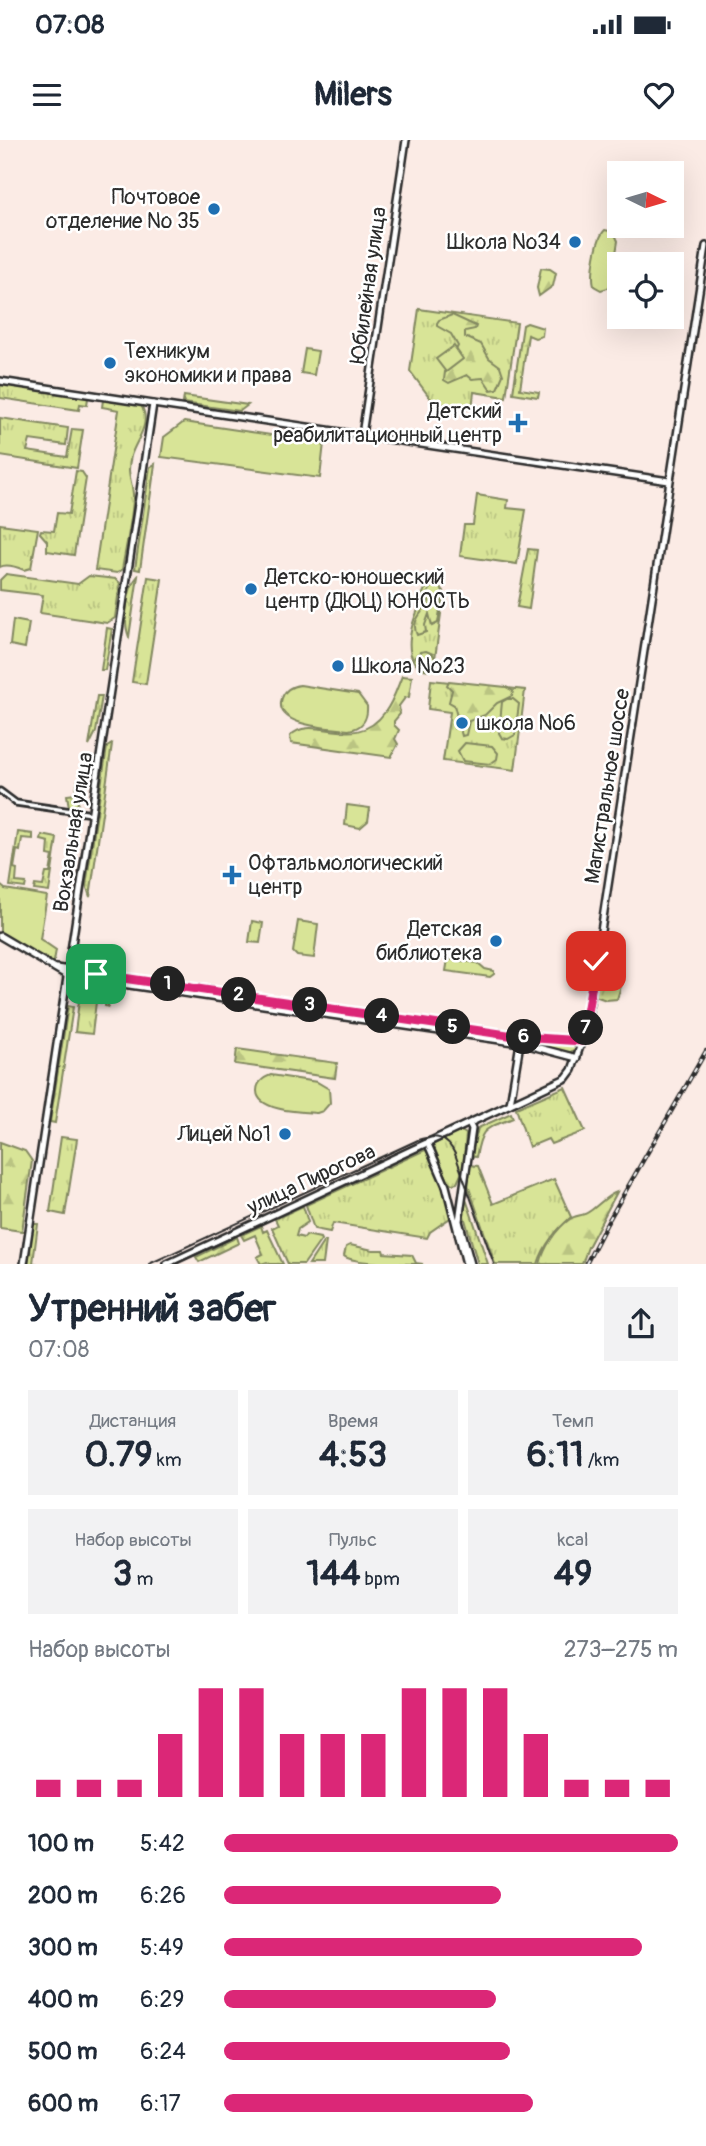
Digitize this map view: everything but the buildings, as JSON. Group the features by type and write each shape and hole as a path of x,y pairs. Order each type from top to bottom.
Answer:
{"main road":[{"name":"Юбилейная улица","path":"362,435 406,140"},
{"name":"Магистральное шоссе","path":"469,1123 565,1078 572,1070 582,1041 706,246"},
{"path":"0,381 669,481"},
{"name":"Вокзальная улица","path":"24,1264 153,404"},
{"path":"0,936 68,973 520,1043 577,1059"},
{"path":"68,973 521,1037 582,1041"},
{"path":"552,1052 558,1048 555,1039"},
{"path":"510,1104 520,1043"},
{"path":"469,1123 472,1129 459,1221 471,1264"},
{"name":"улица Пирогова","path":"167,1264 469,1123"},
{"path":"427,1142 446,1186 466,1264"},
{"path":"446,1186 451,1188 463,1184"}],"street":[{"path":"0,791 16,803 92,814"}],"green space":[{"path":"607,230 607,238 617,238 618,241 616,252 607,252 607,288 601,290 594,286 593,274 602,234"},
{"path":"541,268 556,273 553,286 539,296 537,288"},
{"path":"419,309 517,323 506,397 474,392 472,409 434,403 410,371"},
{"path":"452,315 476,326 475,329 465,331 465,337 481,344 489,358 500,366 503,375 497,389 491,390 483,378 472,379 467,375 449,383 444,380 445,372 458,346 451,334 437,326 437,323"},
{"path":"527,323 543,328 542,336 535,338 528,335 520,389 539,392 538,397 513,393 523,325"},
{"path":"454,346 463,359 446,372 436,359"},
{"path":"305,349 318,351 314,375 301,373"},
{"path":"0,384 88,398 87,405 80,404 79,410 0,398"},
{"path":"184,396 248,405 240,411 183,403"},
{"path":"103,400 141,405 145,419 130,462 132,511 122,570 117,573 95,570 119,410 102,407"},
{"path":"0,418 68,428 66,445 30,440 27,451 67,457 72,429 83,430 77,468 0,456"},
{"path":"184,422 324,443 320,478 161,457 164,437"},
{"path":"155,464 140,570 135,569 150,467"},
{"path":"76,471 82,472 86,478 74,555 47,551 47,541 40,533 41,530 54,531 57,513 69,514"},
{"path":"477,495 508,500 507,508 526,510 517,564 460,556 464,525 473,525"},
{"path":"0,524 38,529 31,568 24,570 9,565 0,567"},
{"path":"528,549 537,550 529,609 517,607"},
{"path":"6,574 78,584 89,576 116,579 120,583 115,618 107,623 40,613 43,595 0,590 0,580"},
{"path":"138,576 129,637 127,606"},
{"path":"148,577 162,579 146,684 132,682"},
{"path":"431,585 439,586 444,591 434,666 430,670 413,661 410,640 411,629 424,601 421,598 425,589"},
{"path":"433,585 441,587 443,591 438,623 432,626 429,614 425,625 426,632 417,635 416,621 429,601 427,594"},
{"path":"13,620 29,623 25,648 10,645"},
{"path":"107,628 112,629 105,670 101,670"},
{"path":"420,652 433,654 436,661 434,669 419,667 413,659"},
{"path":"402,676 412,677 409,697 399,706 400,714 394,721 399,730 395,739 398,744 391,757 291,743 290,736 299,730 310,728 348,732 373,724 388,708"},
{"name":"школа №6","path":"431,680 525,690 515,770 443,761 450,712 428,709"},
{"path":"449,681 506,687 513,691 512,696 497,703 485,715 469,721 466,735 462,736 454,705 449,702 452,690 447,685"},
{"path":"300,685 358,694 367,706 365,719 361,725 349,730 317,727 294,720 281,708 282,698 289,688"},
{"path":"97,696 102,696 96,732 89,746"},
{"path":"513,699 519,704 515,735 508,739 502,738 499,733 502,702"},
{"path":"465,743 492,746 498,753 497,759 490,764 463,761 458,751"},
{"path":"112,744 90,897 86,885 107,747"},
{"path":"78,779 81,779 77,809 69,807 67,795 75,794"},
{"path":"347,805 370,808 368,821 360,828 345,825"},
{"path":"18,832 33,834 33,839 22,838 14,868 17,869 16,882 26,883 25,888 10,886"},
{"path":"42,835 57,838 49,892 34,890 35,885 43,886 46,873 50,873 53,856 48,855 49,842 41,840"},
{"path":"0,885 5,889 47,896 40,939 56,950 53,967 0,936"},
{"path":"252,921 263,923 260,943 249,942"},
{"path":"298,921 318,924 314,958 297,956 293,952"},
{"path":"448,959 478,963 485,969 494,971 494,974 490,977 446,971"},
{"path":"600,965 616,966 621,970 622,983 617,999 606,1000 595,996"},
{"path":"94,992 110,994 108,1007 105,1003 96,1002 92,1034 75,1032 79,1001"},
{"path":"68,1006 73,1007 55,1123 50,1122"},
{"path":"384,1018 571,1043 575,1049 569,1053 521,1041 384,1021"},
{"path":"237,1049 337,1063 335,1078 235,1064"},
{"path":"271,1075 317,1082 329,1089 330,1103 317,1113 291,1111 264,1103 259,1098 258,1085"},
{"path":"565,1087 585,1131 551,1144 548,1139 529,1147 516,1108"},
{"path":"511,1113 513,1118 486,1130 480,1140 476,1157 471,1156 478,1128"},
{"path":"460,1130 466,1134 463,1170 457,1183 452,1184 448,1181 433,1145"},
{"path":"61,1137 77,1139 65,1215 50,1212"},
{"path":"0,1142 25,1151 32,1161 22,1231 0,1228"},
{"path":"425,1150 429,1151 438,1172 451,1215 430,1232 427,1238 333,1223 330,1232 314,1229 306,1205"},
{"path":"469,1165 478,1166 493,1204 554,1179 571,1217 551,1238 538,1264 495,1264 466,1179"},
{"path":"617,1192 582,1264 540,1264 555,1233 565,1223 588,1213"},
{"path":"466,1199 488,1264 478,1264 464,1216"},
{"path":"303,1206 308,1222 298,1229 296,1236 304,1238 306,1235 321,1240 304,1264 288,1264 272,1228 278,1225 275,1219"},
{"path":"33,1224 38,1224 33,1263 38,1264 28,1264"},
{"path":"261,1226 263,1232 267,1230 283,1264 261,1264 257,1257 263,1254 255,1235 244,1240 241,1235"},
{"path":"237,1237 239,1243 199,1262 196,1257"},
{"path":"324,1241 323,1264 309,1264"},
{"path":"350,1245 383,1250 384,1253 412,1255 416,1263 423,1264 349,1259 344,1256 346,1247"}],"tram line":[{"path":"149,1264 418,1140 430,1137 445,1141 455,1154 494,1264"},
{"path":"175,1264 235,1236"}],"railway":[{"path":"586,1264 706,1051"}],"place":[{"name":"Почтовое отделение № 35","path":"214,209"},
{"name":"Школа №34","path":"575,242"},
{"name":"Техникум экономики и права","path":"110,363"},
{"name":"Детский реабилитационный центр","path":"518,423"},
{"name":"Детско-юношеский центр (ДЮЦ) ЮНОСТЬ","path":"251,589"},
{"name":"Школа №23","path":"338,666"},
{"name":"школа №6","path":"462,723"},
{"name":"Офтальмологический центр","path":"232,875"},
{"name":"Детская библиотека","path":"496,941"},
{"name":"Лицей №1","path":"285,1134"}],"route":[{"path":"96,974 521,1037 582,1041 596,961"}]}
